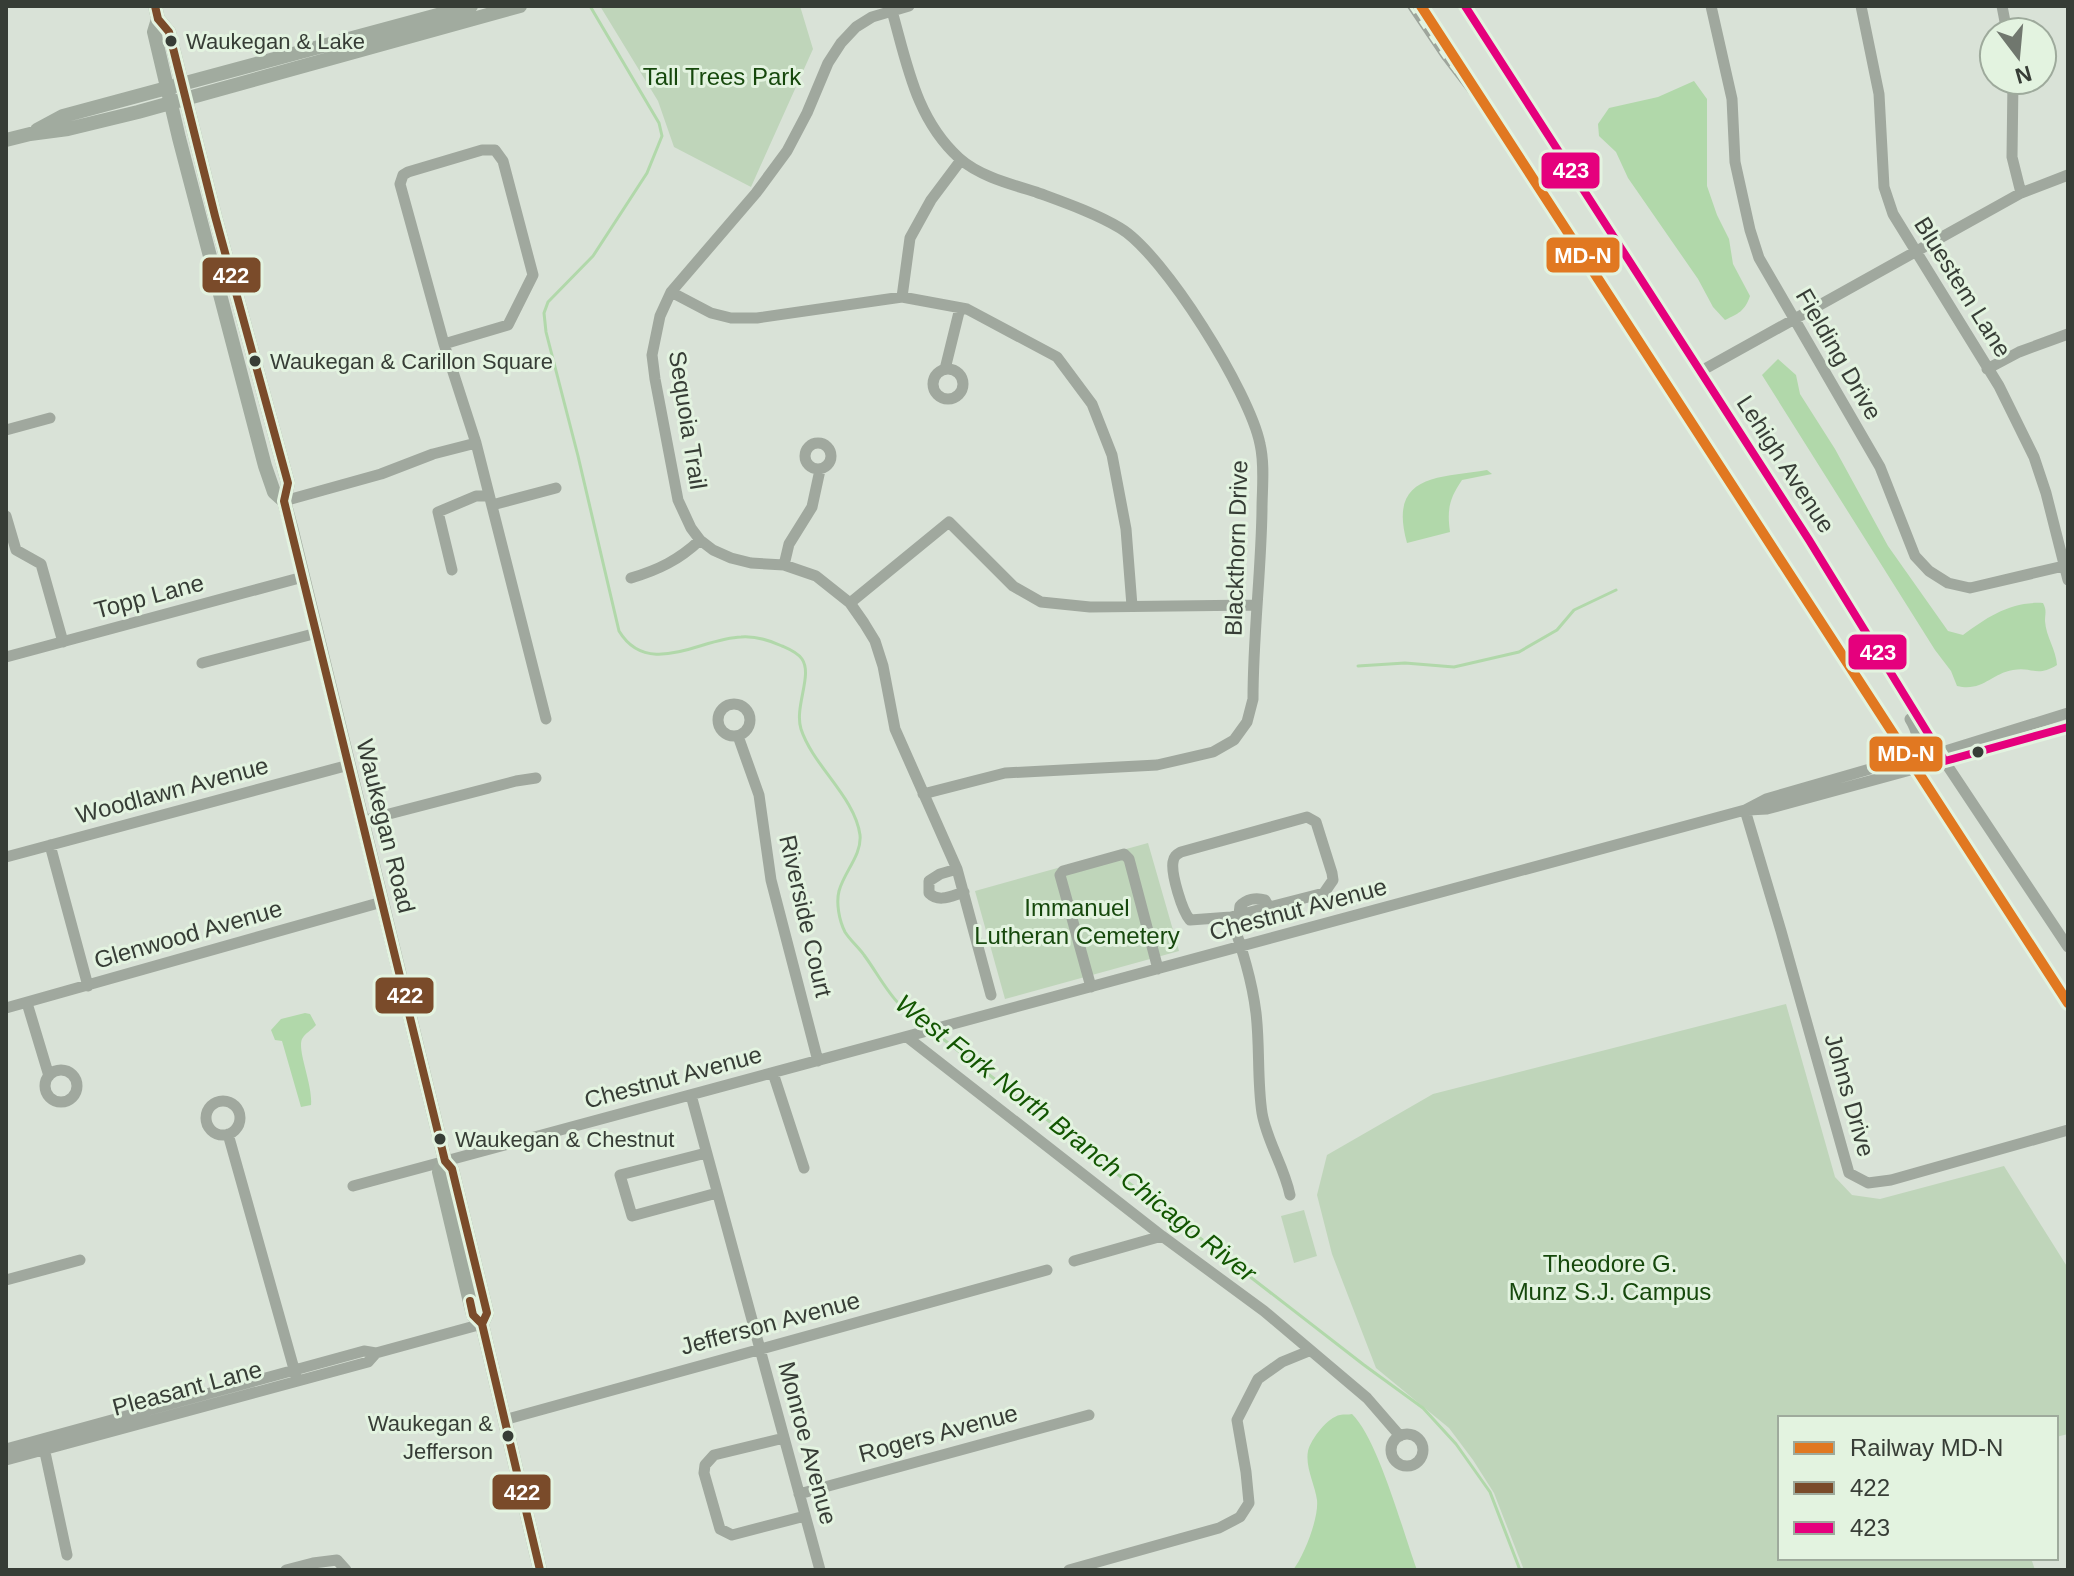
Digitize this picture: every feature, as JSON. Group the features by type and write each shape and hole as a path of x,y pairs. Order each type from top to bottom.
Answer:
{"main road":[{"path":"30,134 63,116 471,6"},
{"path":"6,140 138,112 520,6"},
{"name":"Waukegan Road","path":"156,12 154,32 182,83 288,483 284,501 445,1161 439,1172 444,1196 473,1315 482,1324 540,1570"},
{"path":"141,94 153,79 166,53 190,67 221,73"},
{"name":"Waukegan Road","path":"166,53 170,103 265,466 274,492 284,501"},
{"path":"195,135 197,109 212,92"},
{"path":"138,112 161,116 179,138"}],"street":[{"name":"Sequoia Trail","path":"700,540 682,514 678,500 652,355 655,334 671,292 756,193 787,151 828,63 841,43 856,27 872,17 909,6"},
{"name":"Lehigh Avenue","path":"1465,6 1701,371 1942,757 2068,947"},
{"name":"Fielding Drive","path":"1711,6 1732,99 1735,162 1759,258 1880,467 1915,556 1929,571 1948,583 1970,588 2066,566"},
{"name":"Bluestem Lane","path":"1861,6 1879,94 1884,187 1893,214 1999,386 2034,457 2068,580"},
{"name":"Blackthorn Drive","path":"892,11 919,103 929,123 961,160 996,179 1050,197 1119,228 1145,247 1243,396 1254,418 1263,464 1253,699 1247,722 1234,740 1213,752 1157,765 1005,773 923,794"},
{"path":"2013,96 2012,157 2021,193"},
{"path":"444,344 508,325 533,275 499,153 490,149 408,172 400,184 444,344 476,443 546,719"},
{"path":"902,297 910,238 931,200 961,160"},
{"path":"1701,371 2021,193 2068,175"},
{"path":"671,292 711,313 731,318 757,318 902,297 960,308 1057,357 1092,404 1112,455 1126,529 1132,606"},
{"path":"945,369 960,308"},
{"path":"1987,369 2019,352 2068,334"},
{"path":"6,430 50,418"},
{"path":"284,501 476,443"},
{"path":"784,565 789,544 812,507 820,470"},
{"path":"452,570 438,512 476,496 490,500 556,488"},
{"path":"6,516 16,550 41,564 63,642"},
{"path":"850,603 949,522 1013,586 1041,602 1090,607 1257,605"},
{"path":"631,578 660,569 682,557 700,540 731,558 784,565 816,576 850,603 875,641 895,729 957,869 991,995"},
{"name":"Topp Lane","path":"6,657 303,577"},
{"path":"1834,581 1839,604 1917,731 1915,756"},
{"path":"202,663 317,633"},
{"name":"Chestnut Avenue","path":"1745,810 1767,809 1942,757 2068,713"},
{"name":"Chestnut Avenue","path":"353,1186 1745,810 1766,799 1915,756 1942,757 2068,727"},
{"name":"Riverside Court","path":"738,736 759,795 771,880 818,1061"},
{"name":"Woodlawn Avenue","path":"6,857 349,765"},
{"path":"362,821 536,778"},
{"name":"Johns Drive","path":"1745,810 1849,1173 1868,1183 1891,1180 2068,1130"},
{"path":"1311,818 1319,826 1332,873 1330,886 1324,893 1235,916 1190,920 1185,914 1172,864 1175,856 1269,826 1311,818"},
{"path":"50,845 88,986"},
{"path":"1091,987 1060,875 1063,871 1124,854 1129,859 1158,969"},
{"path":"957,869 929,881 929,893 941,899 964,892"},
{"name":"Glenwood Avenue","path":"6,1008 382,902"},
{"path":"1235,916 1256,1014 1262,1113 1268,1135 1286,1173 1290,1195"},
{"path":"27,1003 49,1076"},
{"path":"913,1036 1162,1236 1264,1311 1367,1398 1400,1436"},
{"path":"773,1073 804,1168"},
{"name":"Monroe Avenue","path":"691,1095 820,1570"},
{"path":"228,1134 295,1375"},
{"path":"706,1153 620,1175 632,1216 717,1193"},
{"path":"1074,1261 1162,1236"},
{"path":"6,1280 80,1260"},
{"name":"Jefferson Avenue","path":"504,1420 1047,1270"},
{"name":"Pleasant Lane","path":"6,1449 43,1444 295,1375 368,1362 376,1353 482,1324"},
{"path":"1069,1570 1219,1528 1240,1517 1249,1503 1237,1420 1258,1379 1282,1362 1309,1351"},
{"name":"Rogers Avenue","path":"799,1494 1089,1415"},
{"path":"784,1438 714,1455 705,1465 704,1473 720,1529 727,1534 805,1516"},
{"path":"43,1444 67,1555"},
{"name":"Pleasant Lane","path":"6,1460 43,1444"},
{"path":"286,1570 337,1560 346,1570"}],"green space":[{"name":"Tall Trees Park","path":"600,6 800,6 813,49 751,187 674,147 658,101"},
{"name":"Immanuel Lutheran Cemetery","path":"1148,843 1179,951 1005,999 975,891"},
{"name":"Theodore G. Munz S.J. Campus","path":"1786,1004 1835,1177 1852,1195 1880,1199 2004,1166 2068,1268 2068,1434 2058,1436 2058,1416 1778,1416 1778,1560 2032,1560 2035,1570 1524,1570 1494,1493 1473,1460 1449,1428 1376,1368 1332,1254 1317,1195 1327,1155 1433,1094"},
{"path":"1304,1210 1317,1256 1294,1263 1281,1216"}],"shaded area":[{"path":"1694,81 1707,99 1707,186 1729,239 1733,264 1750,296 1740,311 1725,320 1713,307 1698,279 1628,178 1616,152 1599,136 1598,124 1609,108 1658,97"},
{"path":"1778,359 1796,375 1800,394 1835,449 1888,546 1948,631 1963,635 1990,616 2010,608 2043,603 2057,665 2044,671 2019,669 2005,672 1973,687 1957,686 1951,671 1762,375"},
{"path":"1487,470 1492,474 1462,480 1450,505 1450,532 1407,543 1404,504 1411,492 1434,479"},
{"path":"310,1014 316,1025 305,1035 301,1044 311,1105 301,1107 282,1041 275,1040 271,1030 281,1019"},
{"path":"1352,1414 1362,1426 1380,1464 1417,1570 1293,1570 1302,1556 1316,1517 1317,1500 1308,1451 1316,1435 1330,1420"}],"waterway":[{"name":"West Fork North Branch Chicago River","path":"590,6 659,123 662,136 647,173 593,256 548,302 544,313 546,332 619,631 631,645 645,652 676,652 725,639 746,637 777,644 802,659 806,674 799,720 801,729 850,808 860,835 856,856 839,891 841,922 847,935 895,999 928,1028"},
{"path":"1358,666 1405,663 1454,667 1519,652 1557,630 1574,610 1616,590"},
{"name":"West Fork North Branch Chicago River","path":"934,1032 1423,1408 1456,1444 1490,1492 1520,1570"}],"railway":[{"path":"1410,6 1445,58 1508,140"}],"rail line":[{"name":"MD-N","path":"1421,6 2068,1003"}],"transit line":[{"name":"422","path":"155,6 158,19 169,32 215,216 288,483 284,501 445,1161 452,1169 487,1313 482,1324"},
{"name":"423","path":"1465,6 1809,540 1945,761 2068,727"},
{"name":"422","path":"470,1301 473,1315 482,1324 540,1570"}],"place":[{"name":"Waukegan & Lake","path":"171,41"},
{"name":"Waukegan & Carillon Square","path":"255,361"},
{"name":"Waukegan & Chestnut","path":"440,1139"},
{"name":"Waukegan & Jefferson","path":"508,1436"}]}
